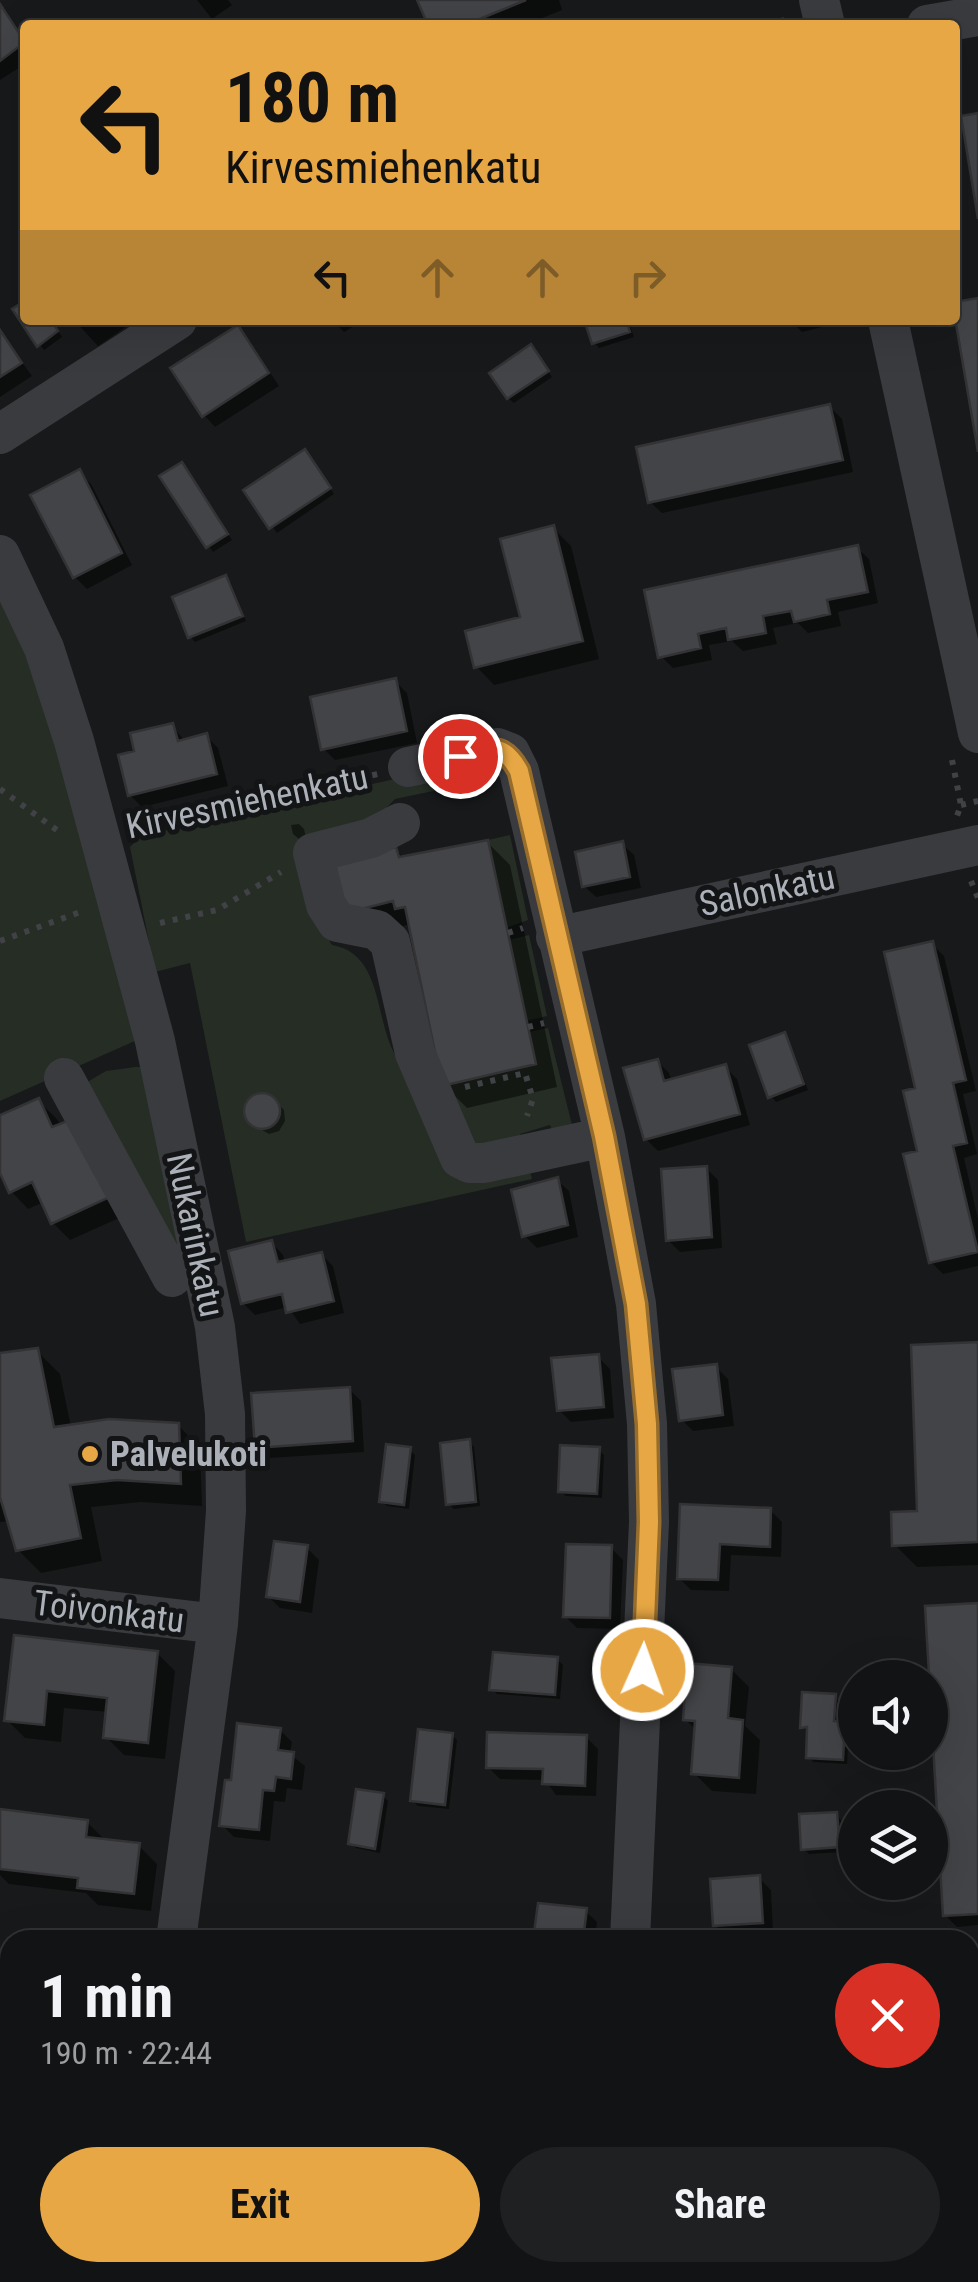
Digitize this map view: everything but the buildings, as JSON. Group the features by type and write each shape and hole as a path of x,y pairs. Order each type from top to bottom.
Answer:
{"street":[{"path":"0,434 169,325"},
{"path":"889,325 978,733"},
{"name":"Nukarinkatu","path":"0,554 44,648 60,694 154,1042 215,1327 225,1414 226,1510 218,1624 177,1930"},
{"name":"Kirvesmiehenkatu","path":"408,767 498,748 510,753 519,771 629,1253 647,1424 649,1522 630,1930"},
{"path":"400,824 371,838 313,853 326,905 337,922 377,930 390,942 415,1054 460,1158 470,1163 510,1159 604,1136"},
{"name":"Salonkatu","path":"556,937 978,845"},
{"path":"64,1078 172,1277"},
{"name":"Toivonkatu","path":"0,1598 218,1624"}],"path":[{"path":"787,20 812,14"},
{"name":"Kirvesmiehenkatu","path":"99,835 408,767"},
{"path":"0,789 64,835 81,839 99,835"},
{"path":"961,805 978,801"},
{"path":"0,941 121,914 216,910 313,853"},
{"path":"432,1094 525,1073 533,1100 528,1115 504,1130 510,1159"}],"shaded area":[{"path":"0,587 35,667 137,1040 0,1101"},
{"path":"493,770 496,778 395,799 385,809 327,937 332,945 361,961 396,1056 443,1086 535,1064 529,1032 548,1028 574,1133 555,1138 550,1125 520,1134 532,1179 246,1242 190,963 155,972 130,847 141,836 408,776 448,779"},
{"path":"510,835 528,920 506,928 488,840"},
{"path":"529,935 547,1016 526,1021 509,940"},
{"path":"144,1067 188,1266 84,1084 106,1071"}],"place":[{"name":"Palvelukoti","path":"90,1454"}],"route":[{"path":"460,756 498,748 510,753 519,771 629,1253 647,1424 649,1522 643,1670"}]}
